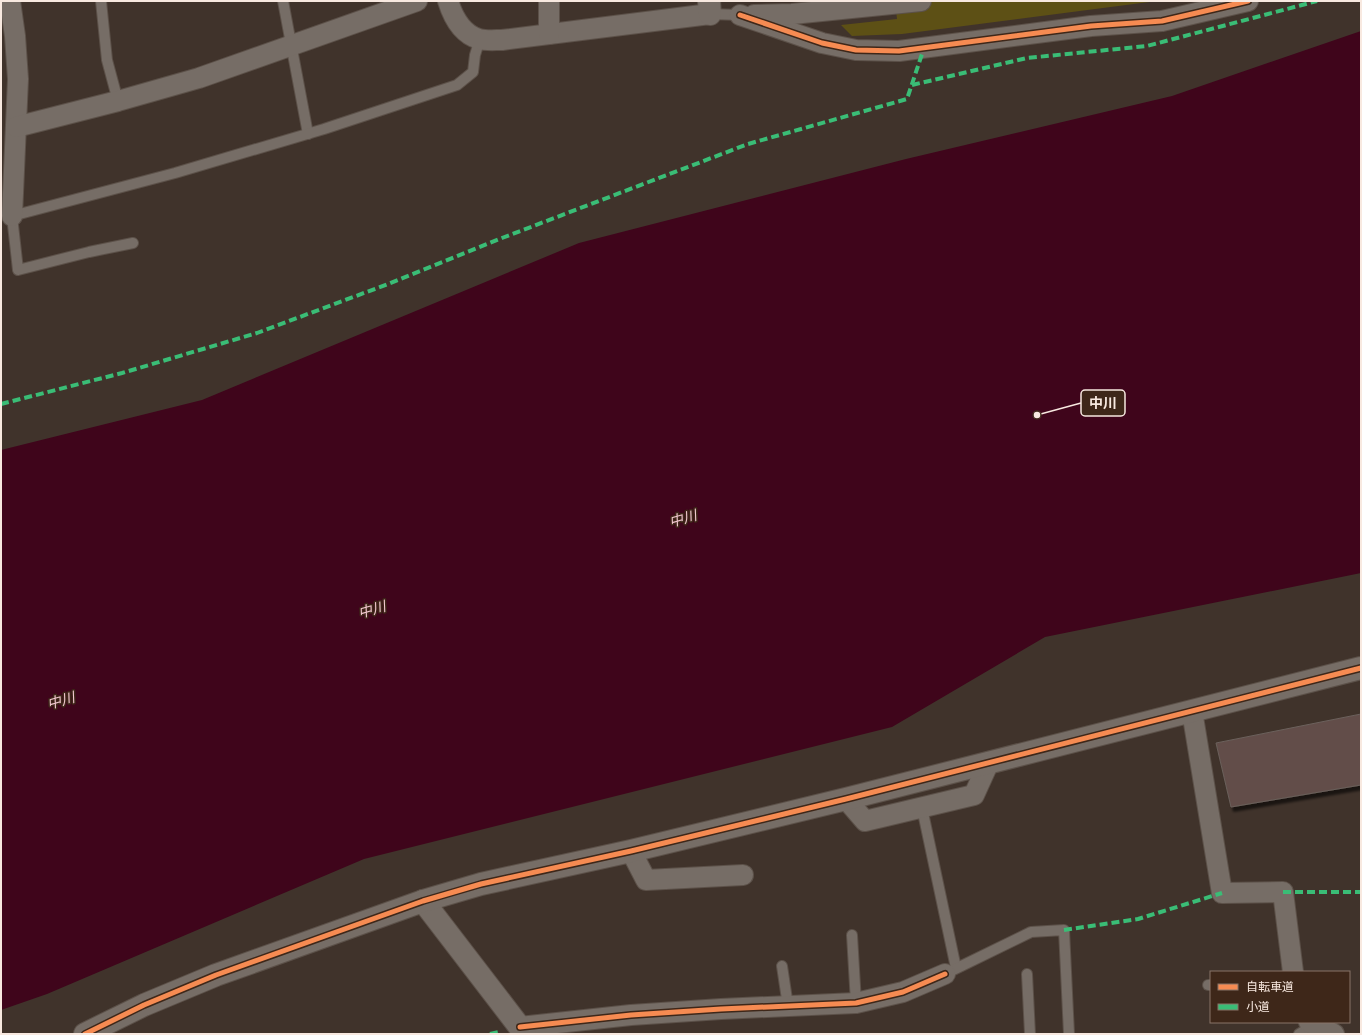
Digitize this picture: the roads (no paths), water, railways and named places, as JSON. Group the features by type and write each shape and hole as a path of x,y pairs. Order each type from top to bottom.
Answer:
{"street":[{"path":"8,209 16,127 18,79 15,36 10,1"},
{"path":"16,127 118,101 199,78 417,1"},
{"path":"448,1 453,18 466,32 480,39 502,40 549,34 710,7"},
{"path":"549,1 549,34"},
{"path":"740,15 792,14 921,1"},
{"path":"740,15 822,43 856,50 899,51 1090,26 1162,21 1248,1"},
{"path":"85,1034 144,1005 216,975 423,901 481,884 631,851 846,799 1361,668"},
{"path":"1192,711 1222,893 1283,892 1293,971"},
{"path":"846,799 865,821 974,795 989,762"},
{"path":"631,851 646,880 743,875"},
{"path":"423,901 522,1031 638,1014 856,1003 904,992 950,971"},
{"path":"1308,1027 1334,1034"}],"lane":[{"path":"101,1 108,60 118,101"},
{"path":"284,1 308,134"},
{"path":"710,7 740,15"},
{"path":"133,243 88,252 18,270 8,209 175,173 308,134 457,85 473,72 475,55 480,39"},
{"path":"922,808 950,971 1031,932 1064,930 1069,1034"},
{"path":"852,935 856,1003"},
{"path":"782,966 788,1006"},
{"path":"1027,974 1030,1034"}],"water":[{"path":"1361,31 1361,573 1045,637 892,727 364,859 47,994 1,1010 1,450 202,400 579,243 906,159 1172,96"}],"place":[{"name":"中川","path":"1037,415"}]}
